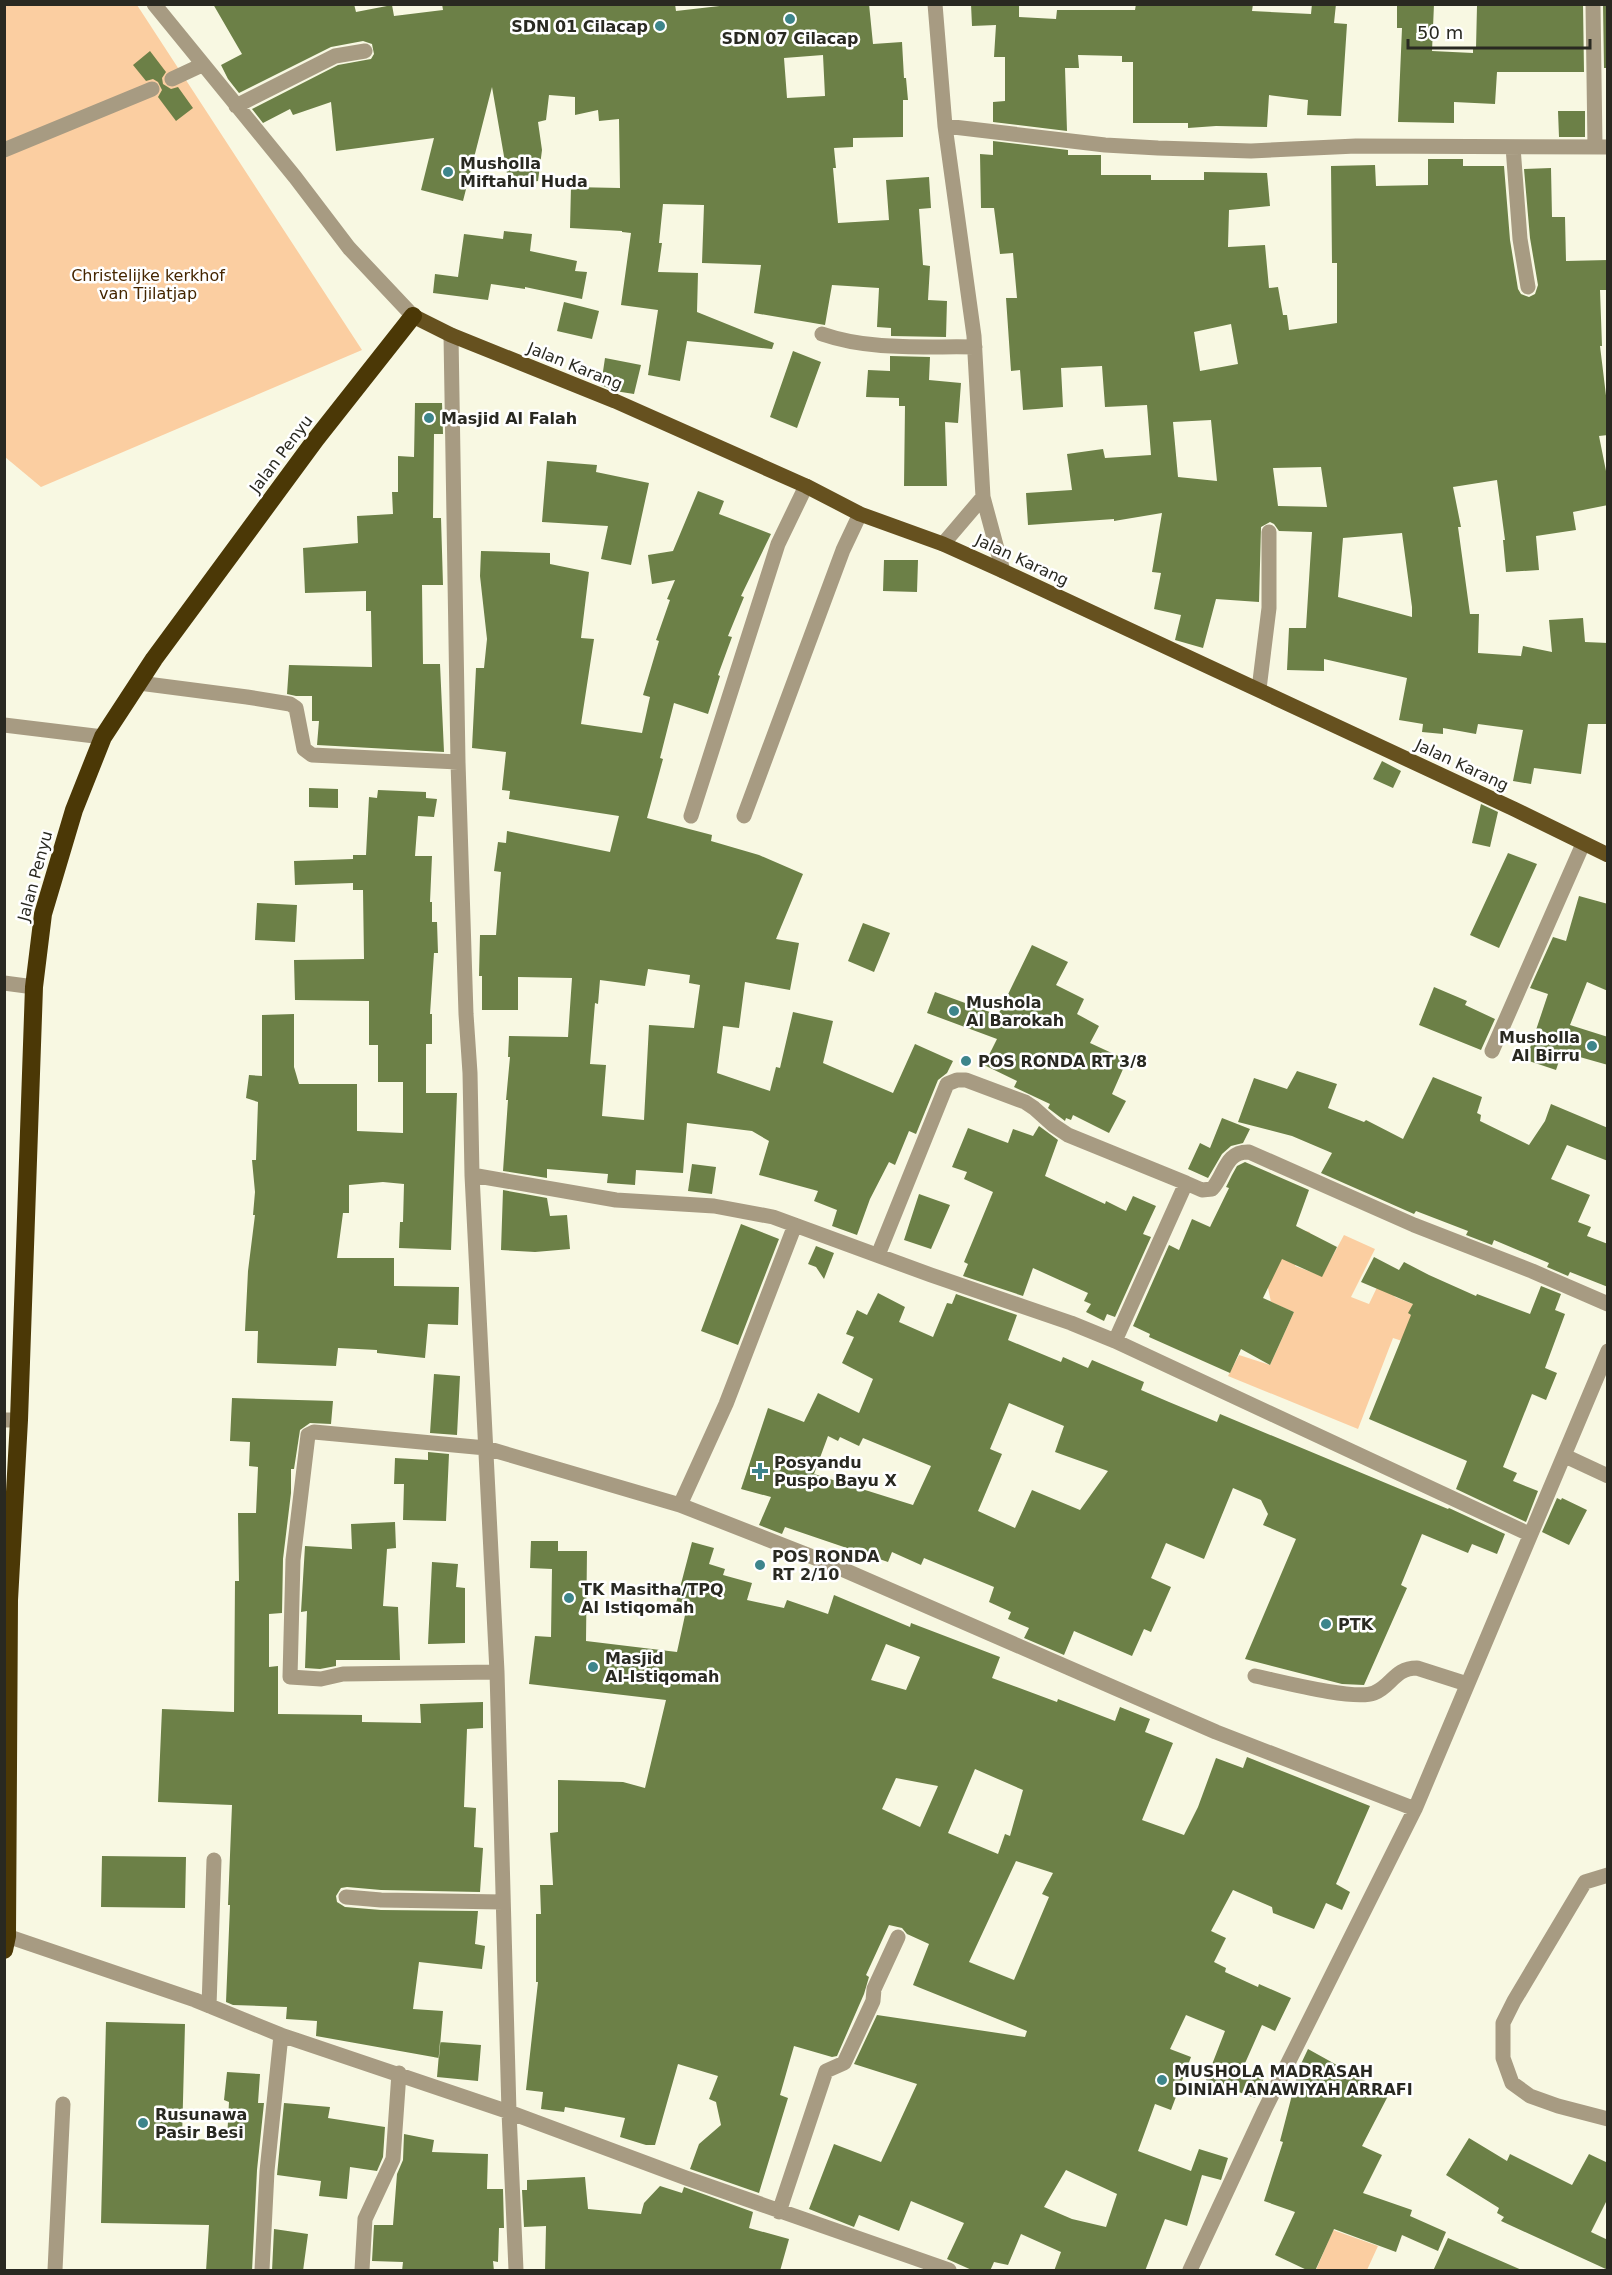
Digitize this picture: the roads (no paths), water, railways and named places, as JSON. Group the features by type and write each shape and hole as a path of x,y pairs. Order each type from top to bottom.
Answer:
{"highway":[{"name":"Jalan Penyu","path":"5,1943 7,1572 12,1420 34,987 43,914 74,810 103,737 154,659 309,449 413,316"}],"main road":[{"name":"Jalan Karang","path":"413,316 451,336 615,401 806,486 860,514 943,544 1004,571 1608,855"}],"street":[{"path":"154,4 295,177 349,248 413,316"},
{"path":"935,4 945,126 975,347 983,497 1004,571"},
{"path":"945,126 1105,145 1251,151 1356,146 1601,147 1593,4"},
{"path":"236,106 335,56 365,51"},
{"path":"172,79 202,65"},
{"path":"4,150 152,89"},
{"path":"1513,147 1520,239 1528,286"},
{"path":"822,334 855,343 874,345 975,347"},
{"path":"451,336 458,762 466,1014 497,1672 509,2112 516,2271"},
{"path":"691,816 778,544 806,486"},
{"path":"943,544 983,497"},
{"path":"744,816 843,550 860,514"},
{"path":"1259,689 1269,608 1269,532"},
{"path":"139,683 247,696 290,704 296,708 304,748 312,755 458,762"},
{"path":"4,725 103,737"},
{"path":"1492,1051 1583,844"},
{"path":"4,983 34,987"},
{"path":"878,1255 944,1089 947,1084 957,1080 966,1080 1025,1102 1068,1136 1202,1190 1212,1189 1231,1157 1241,1152 1249,1152 1414,1225 1532,1271 1608,1304"},
{"path":"472,1175 616,1200 714,1206 773,1217 1071,1323 1115,1341 1529,1534"},
{"path":"1115,1341 1186,1183"},
{"path":"680,1505 726,1404 795,1225"},
{"path":"1190,2271 1265,2109 1415,1809 1608,1351"},
{"path":"497,1672 343,1674 321,1679 291,1678 289,1673 293,1560 308,1435 314,1432 486,1448 680,1505 828,1563 1216,1732 1415,1809"},
{"path":"1565,1456 1608,1476"},
{"path":"1255,1676 1301,1687 1367,1695 1379,1691 1402,1669 1409,1668 1417,1668 1467,1684"},
{"path":"209,2006 214,1860"},
{"path":"1608,1875 1585,1882 1503,2023 1503,2058 1512,2083 1530,2096 1608,2119"},
{"path":"346,1897 381,1900 503,1902"},
{"path":"779,2211 826,2071 844,2063 873,2001 874,1989 898,1937"},
{"path":"5,1943 209,2006 281,2035 399,2073 946,2270"},
{"path":"262,2271 267,2171 281,2035"},
{"path":"362,2271 365,2219 393,2159 399,2073"},
{"path":"55,2271 63,2104"}],"place":[{"name":"SDN 07 Cilacap","path":"790,19"},
{"name":"SDN 01 Cilacap","path":"660,26"},
{"name":"Musholla Miftahul Huda","path":"448,172"},
{"name":"Masjid Al Falah","path":"429,418"},
{"name":"Mushola Al Barokah","path":"954,1011"},
{"name":"Musholla Al Birru","path":"1592,1046"},
{"name":"POS RONDA RT 3/8","path":"966,1061"},
{"name":"Posyandu Puspo Bayu X","path":"760,1471"},
{"name":"POS RONDA RT 2/10","path":"760,1565"},
{"name":"TK Masitha/TPQ Al Istiqomah","path":"569,1598"},
{"name":"PTK","path":"1326,1624"},
{"name":"Masjid Al-Istiqomah","path":"593,1667"},
{"name":"MUSHOLA MADRASAH DINIAH ANAWIYAH ARRAFI","path":"1162,2080"},
{"name":"Rusunawa Pasir Besi","path":"143,2123"}],"park label":[{"name":"Christelijke kerkhof van Tjilatjap","path":"148,284"}]}
